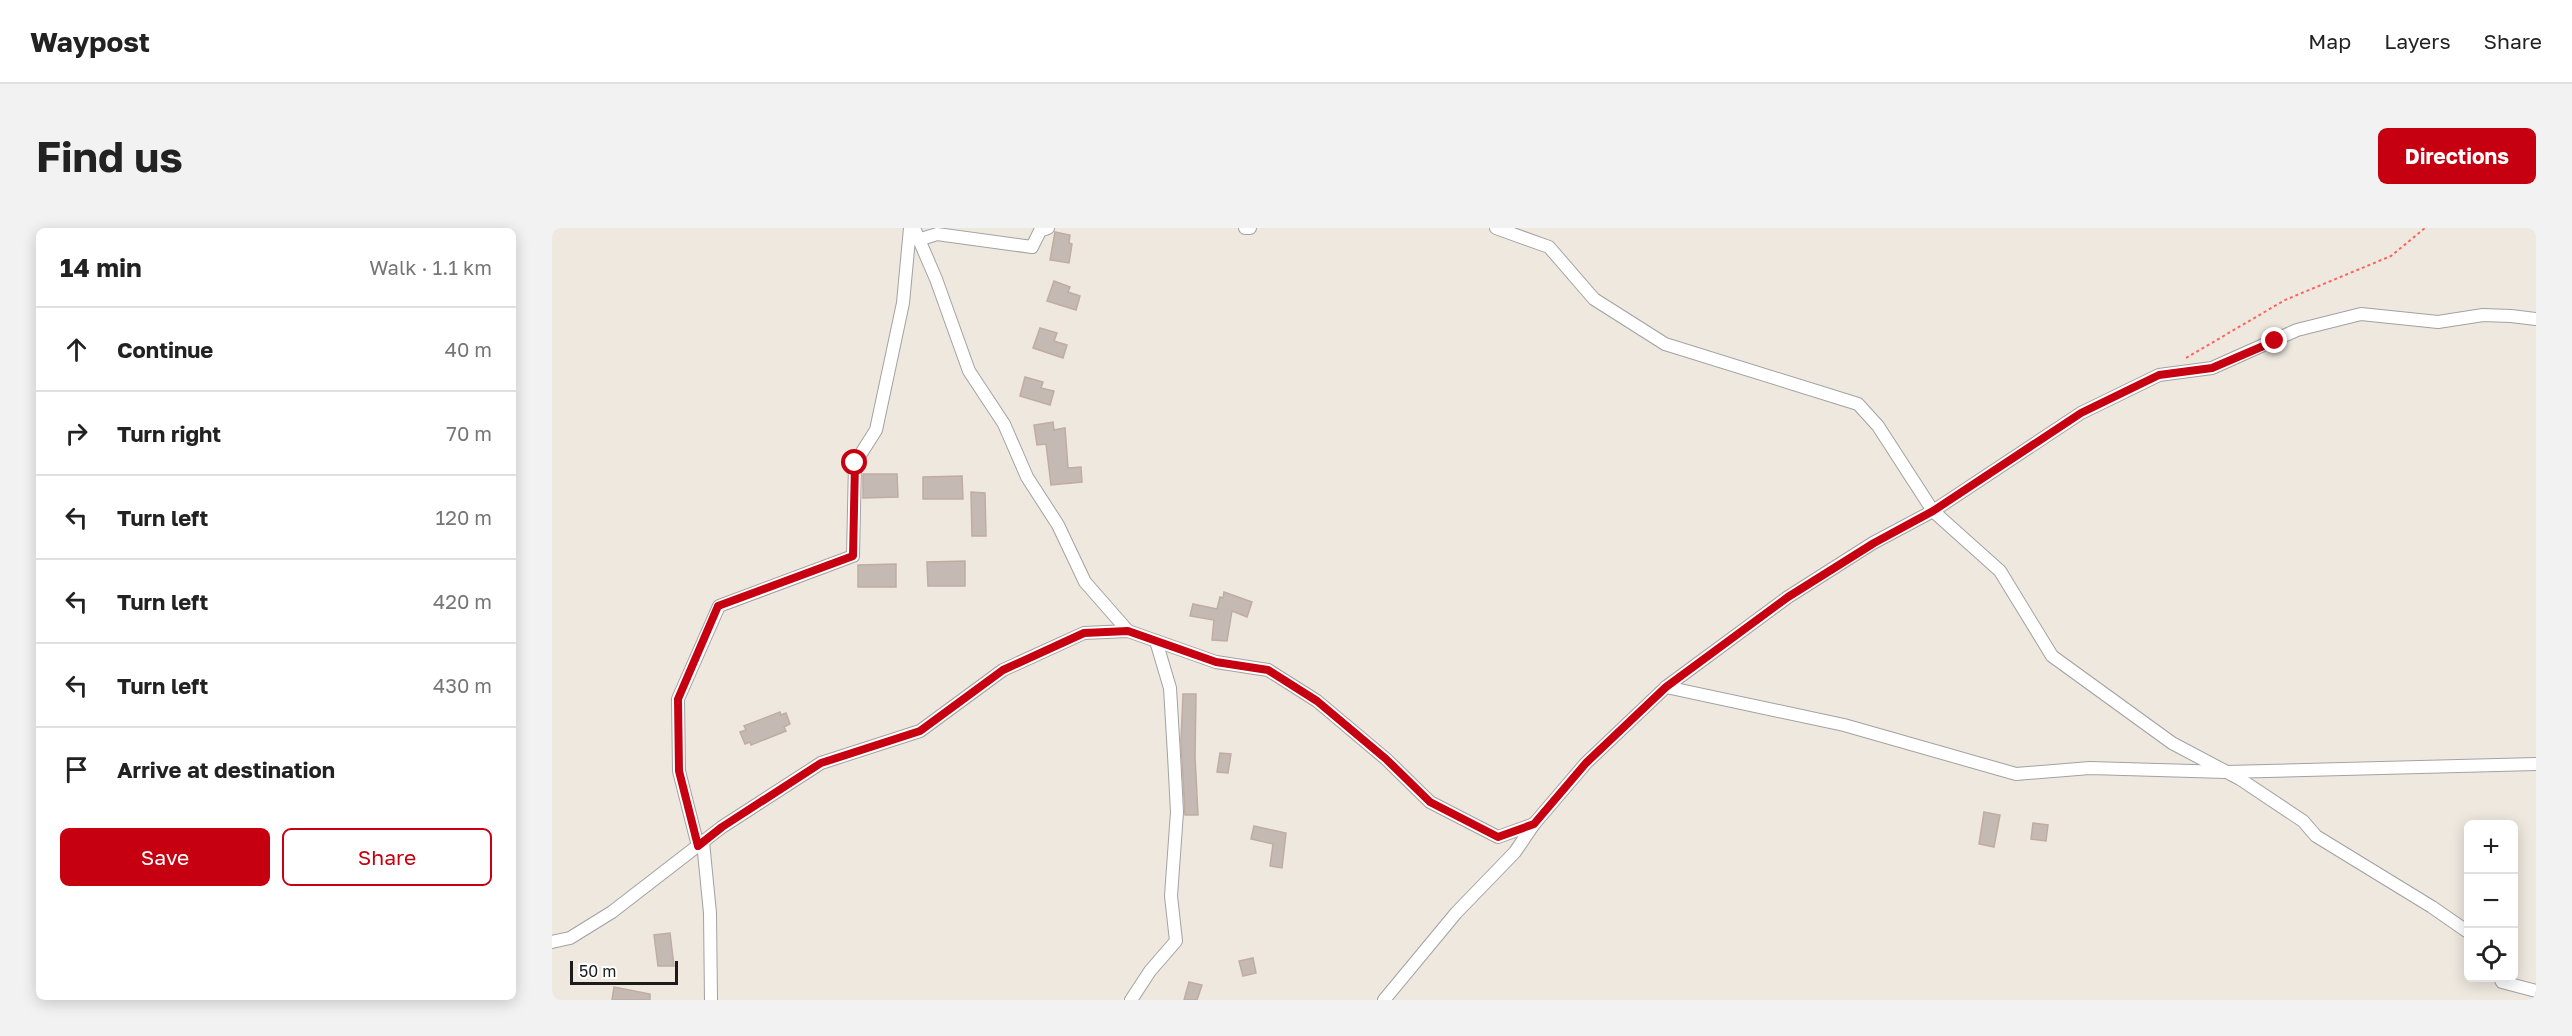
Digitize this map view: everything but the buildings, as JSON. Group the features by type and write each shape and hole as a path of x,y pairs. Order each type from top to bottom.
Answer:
{"street":[{"path":"914,232 1032,247 1040,231 1048,228"},
{"path":"1245,228 1250,228"},
{"path":"1496,228 1550,247 1594,299 1665,344 1858,404 1878,426 1933,511 2000,571 2052,656 2172,743 2226,772 2303,821 2316,836 2464,929"},
{"path":"914,232 936,279 969,371 1004,424 1027,477 1058,525 1085,582 1128,631"},
{"path":"711,1000 710,913 700,844 679,771 678,699 718,606 853,556 855,463 876,430 903,303 914,232"},
{"path":"1384,1000 1456,913 1515,852 1534,824 1586,763 1666,687 1788,597 1874,543 1933,511 2081,413 2159,375 2212,368 2297,330 2361,314 2438,322 2483,315 2536,320"},
{"path":"552,942 570,938 612,912 700,844 821,763 920,731 1003,670 1084,633 1128,631 1216,662 1268,670 1317,701 1386,759 1430,802 1498,837 1534,824"},
{"path":"1131,1000 1150,971 1176,941 1171,896 1177,812 1170,688 1156,641"},
{"path":"1666,687 1844,725 2016,774 2090,768 2226,772 2536,765"},
{"path":"2502,982 2536,991"}],"path":[{"path":"2178,363 2285,300 2391,256 2425,228"}],"route":[{"path":"855,463 853,556 718,606 678,699 679,771 698,846 722,827 821,763 920,731 1003,670 1084,633 1128,631 1216,662 1268,670 1317,701 1386,759 1430,802 1498,837 1534,824 1586,763 1666,687 1788,597 1874,543 1933,511 2029,445 2081,413 2159,375 2212,368 2275,341"}]}
